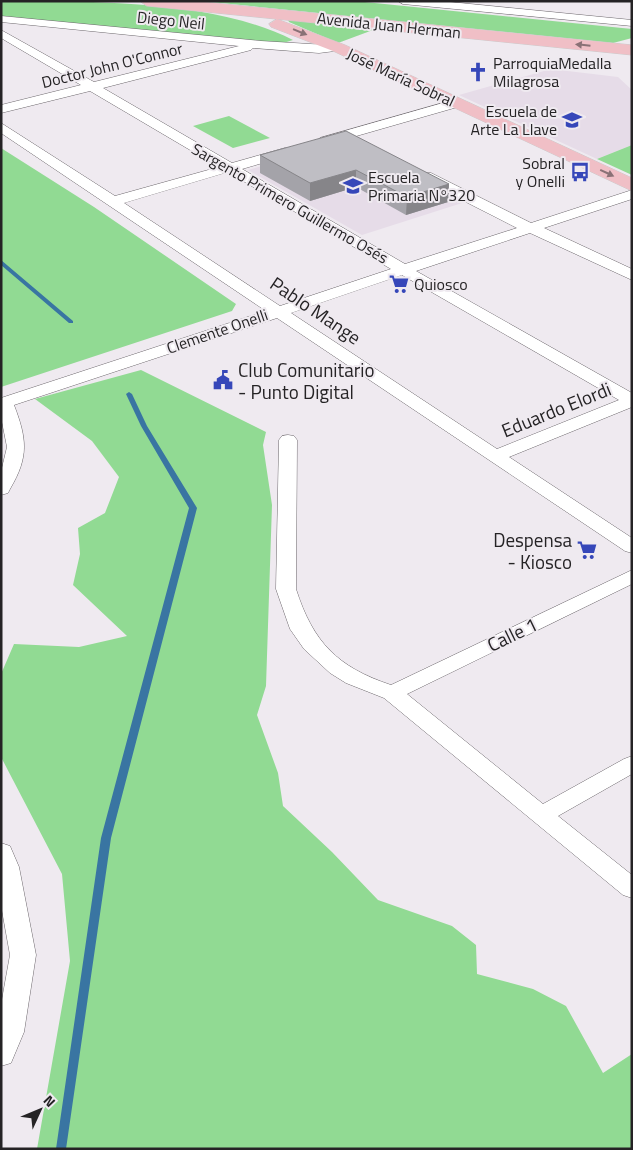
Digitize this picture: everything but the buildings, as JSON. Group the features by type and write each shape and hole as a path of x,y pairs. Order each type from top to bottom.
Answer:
{"main road":[{"name":"Avenida Juan Herman","path":"147,1 630,50"},
{"name":"José María Sobral","path":"220,9 263,19 338,48 632,185"},
{"path":"338,48 361,40 398,32 431,29"}],"street":[{"path":"403,1 632,23"},
{"name":"Diego Neil","path":"1,19 260,45 319,50 338,48"},
{"name":"Sargento Primero Guillermo Osés","path":"1,33 404,270 632,401"},
{"name":"Doctor John O'Connor","path":"1,109 260,45"},
{"path":"114,201 457,103"},
{"name":"Pablo Mange","path":"1,127 632,546"},
{"path":"346,135 363,143"},
{"path":"414,170 632,275"},
{"name":"Clemente Onelli","path":"3,403 632,194"},
{"name":"Eduardo Elordi","path":"496,456 632,401"},
{"path":"1,489 15,462 18,443 3,403"},
{"path":"288,440 286,589 291,610 318,654 338,671 361,684 392,693 540,816 632,889"},
{"name":"Calle 1","path":"392,693 632,576"},
{"path":"540,816 632,764"},
{"path":"1,852 7,867 23,955 10,1032 1,1055"}],"shaded area":[{"name":"Escuela de Arte La Llave","path":"551,69 618,77 632,90 632,145 597,159 459,95"},
{"name":"Escuela Primaria N°320","path":"344,142 462,203 362,235 248,170"}],"green space":[{"path":"1,1 73,1 190,10 227,17 262,27 293,40 280,44 1,16"},
{"path":"201,1 355,1 632,29 632,38 613,43"},
{"path":"288,20 374,27 373,30 338,43"},
{"path":"229,116 270,138 233,148 193,126"},
{"path":"632,145 632,175 597,159"},
{"path":"1,148 94,207 236,304 232,311 1,387"},
{"path":"141,370 266,432 263,445 272,505 266,686 257,715 278,773 283,806 332,852 378,900 452,926 476,945 477,974 533,989 566,1006 603,1073 632,1054 632,1149 37,1149 70,961 62,874 1,757 1,674 14,644 79,647 127,636 73,585 80,554 78,528 105,513 119,477 92,441 35,399"}],"waterway":[{"path":"1,262 71,322"},
{"path":"61,1149 106,838 193,508 144,426 129,394"}],"place":[{"name":"ParroquiaMedalla Milagrosa","path":"478,72"},
{"name":"Escuela de Arte La Llave","path":"572,120"},
{"name":"Sobral y Onelli","path":"580,172"},
{"name":"Escuela Primaria N°320","path":"353,186"},
{"name":"Quiosco","path":"399,284"},
{"name":"Club Comunitario - Punto Digital","path":"223,380"},
{"name":"Despensa - Kiosco","path":"587,550"}]}
